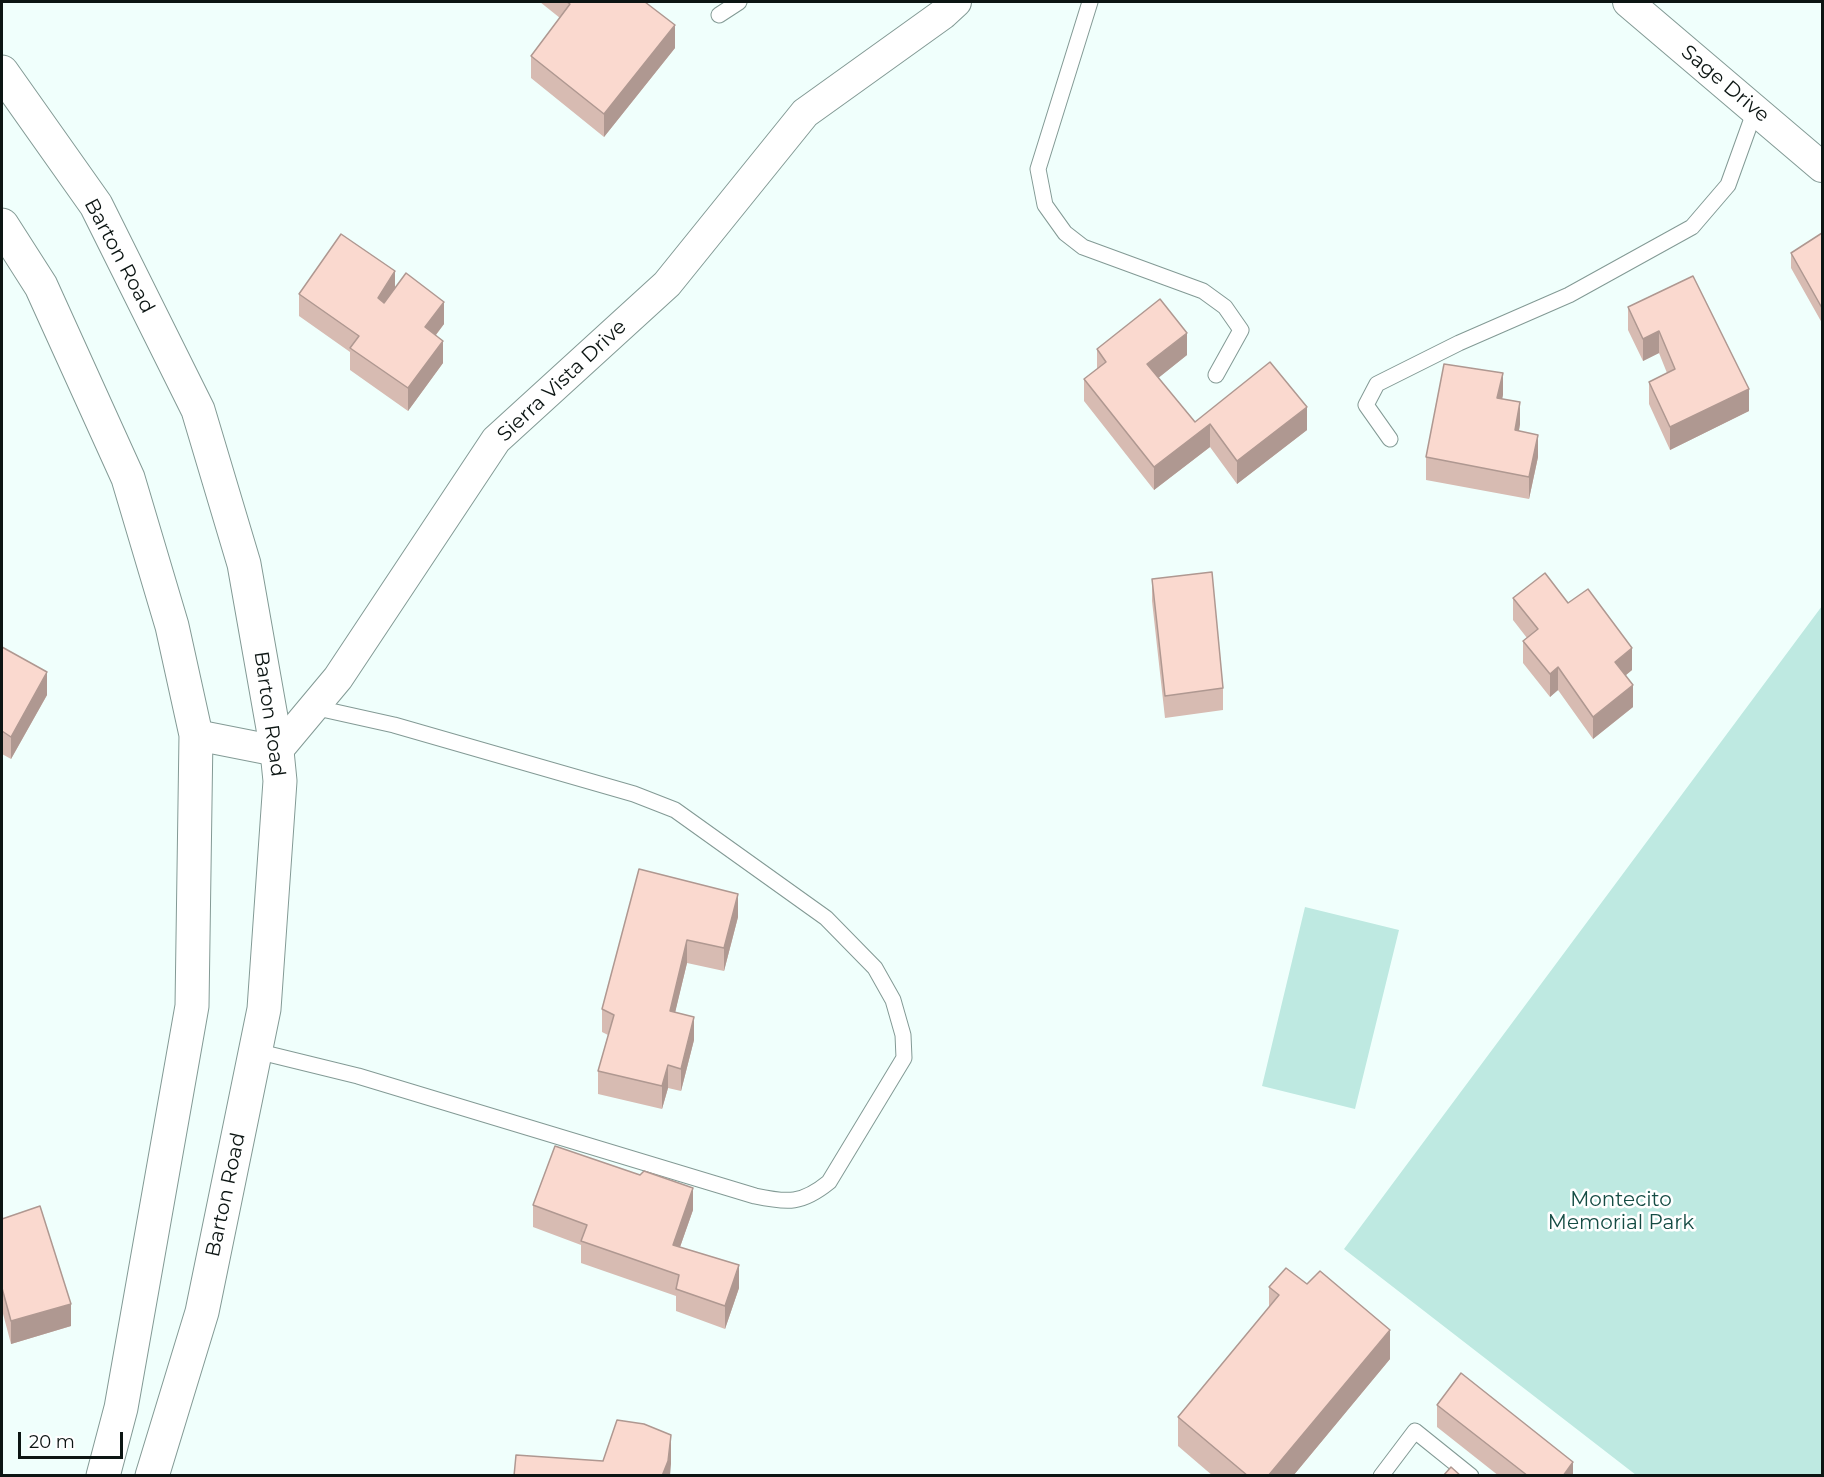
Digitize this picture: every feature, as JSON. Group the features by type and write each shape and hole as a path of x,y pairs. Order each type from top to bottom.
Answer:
{"main road":[{"name":"Barton Road","path":"2,72 96,205 198,410 244,564 278,751 280,781 266,986 256,1051 202,1312 152,1476"},
{"path":"2,225 41,286 128,478 172,626 196,735 192,1006 121,1408 103,1476"}],"street":[{"name":"Sierra Vista Drive","path":"278,751 338,678 496,440 667,284 805,112 943,14 956,2"},
{"name":"Sage Drive","path":"1628,2 1822,167"},
{"path":"196,735 278,751"}],"lane":[{"path":"719,15 739,2"},
{"path":"1090,2 1038,169 1045,205 1065,233 1083,247 1203,291 1225,307 1241,330 1216,375"},
{"path":"1390,439 1366,405 1377,384 1459,343 1569,295 1692,227 1728,185 1755,110"},
{"path":"256,1051 358,1076 743,1192 787,1202 812,1196 829,1182 904,1058 903,1035 893,1000 875,968 826,918 675,810 634,794 394,725 314,707"},
{"path":"1381,1476 1415,1431 1471,1476"}],"green space":[{"name":"Montecito Memorial Park","path":"1822,606 1822,1475 1636,1475 1344,1249"},
{"path":"1305,907 1399,930 1355,1109 1262,1086"}],"building":[{"path":"567,2 645,2 675,25 604,114 531,56 570,4"},
{"path":"1822,233 1822,308 1791,253"},
{"path":"341,234 395,271 378,298 384,303 406,273 444,302 425,327 443,341 408,388 350,348 359,336 299,294"},
{"path":"1693,276 1749,389 1670,427 1649,382 1675,369 1659,331 1643,339 1628,307"},
{"path":"1160,299 1187,333 1147,364 1195,422 1270,362 1307,407 1237,461 1210,424 1154,467 1084,379 1106,362 1097,349"},
{"path":"1444,364 1503,373 1497,398 1520,402 1515,430 1538,435 1529,477 1426,457"},
{"path":"1212,572 1223,688 1165,696 1152,579"},
{"path":"1545,573 1568,603 1588,589 1632,648 1615,662 1633,685 1593,717 1558,667 1550,674 1523,641 1538,629 1513,598"},
{"path":"2,647 47,672 11,737 2,731"},
{"path":"639,869 738,894 724,948 687,940 670,1011 694,1017 681,1069 668,1065 662,1086 598,1071 614,1015 602,1009"},
{"path":"555,1146 640,1175 644,1171 693,1188 673,1245 739,1265 725,1306 676,1289 679,1275 581,1241 587,1225 533,1205"},
{"path":"40,1206 71,1304 11,1321 2,1288 2,1219"},
{"path":"1286,1268 1307,1284 1320,1271 1390,1330 1268,1476 1248,1476 1178,1417 1279,1295 1269,1287"},
{"path":"1461,1373 1573,1462 1563,1476 1528,1476 1437,1405"},
{"path":"617,1420 644,1424 671,1435 668,1461 662,1476 514,1476 516,1455 603,1461"},
{"path":"1451,1467 1461,1476 1443,1476"}]}
